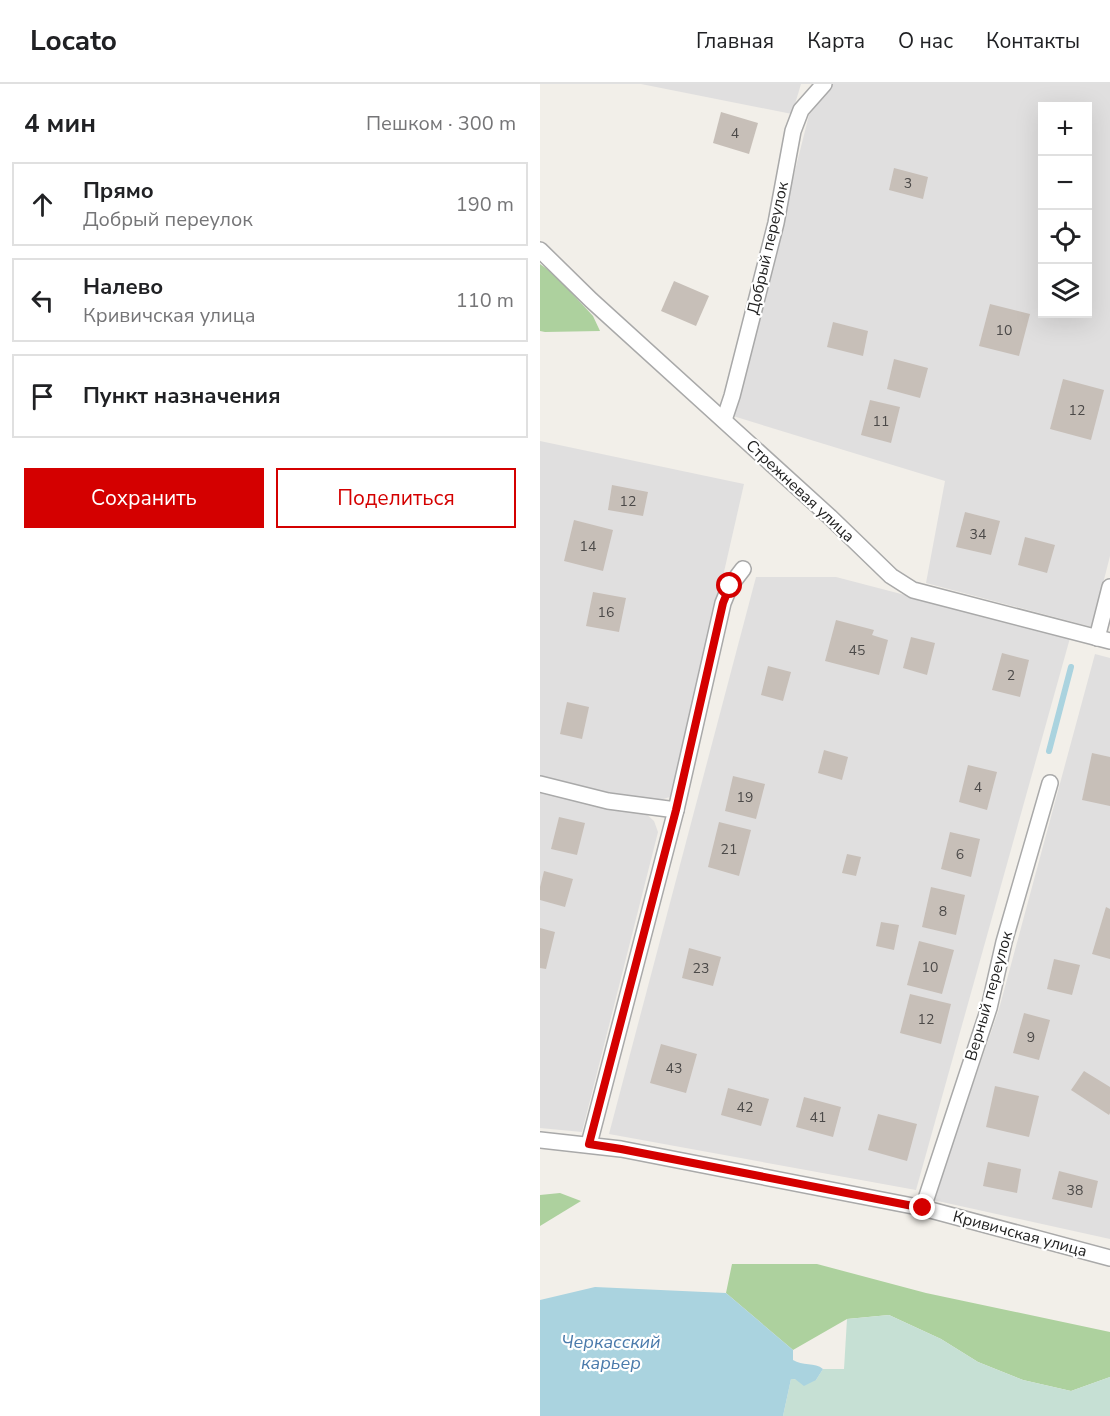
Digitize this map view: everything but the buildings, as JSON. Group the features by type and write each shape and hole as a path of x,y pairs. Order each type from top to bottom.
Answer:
{"street":[{"name":"Добрый переулок","path":"724,420 777,223 793,131 801,110 825,84"},
{"name":"Стрежневая улица","path":"540,250 591,300 830,517 891,576 913,590 1104,640"},
{"path":"589,1144 676,810 723,603 730,586 742,569"},
{"path":"1104,640 1110,587"},
{"name":"Верный переулок","path":"923,1208 989,1008 1004,942 1050,783"},
{"path":"540,784 608,801 676,810"},
{"name":"Кривичская улица","path":"540,1140 621,1149 923,1208 1110,1258"}],"shaded area":[{"path":"641,84 801,84 792,114"},
{"path":"833,84 1110,84 1110,556 1092,627 926,583 945,481 733,416 809,115"},
{"path":"540,441 744,484 673,796 657,801 607,795 540,778"},
{"path":"756,577 836,577 1070,638 916,1190 609,1134"},
{"path":"1095,654 1110,658 1110,1239 933,1200 999,1009"},
{"path":"540,786 645,813 654,821 658,832 582,1132 540,1128"}],"green space":[{"path":"540,264 554,274 593,316 600,331 540,331"},
{"path":"560,1193 581,1201 540,1226 540,1195"},
{"path":"732,1264 817,1264 926,1293 1110,1332 1110,1377 1071,1391 1023,1380 978,1362 941,1339 889,1315 847,1319 793,1350 726,1293"},
{"path":"889,1315 941,1339 978,1362 1023,1380 1071,1391 1110,1377 1110,1416 783,1416 791,1379 816,1380 823,1369 844,1369 847,1319"}],"water":[{"name":"Черкасский карьер","path":"595,1287 726,1293 793,1350 793,1360 816,1365 823,1369 816,1380 804,1386 795,1379 791,1379 783,1416 540,1416 540,1300"}],"waterway":[{"path":"1049,751 1071,667"}],"route":[{"path":"730,586 723,603 676,810 589,1144 923,1208"}]}
